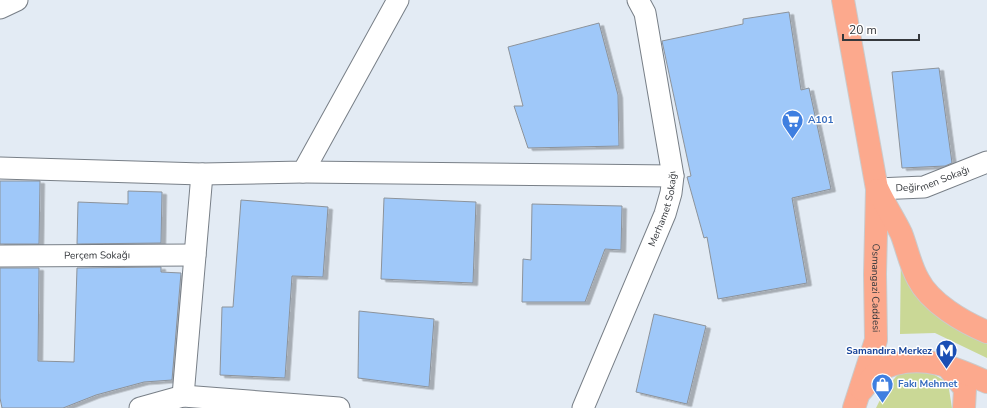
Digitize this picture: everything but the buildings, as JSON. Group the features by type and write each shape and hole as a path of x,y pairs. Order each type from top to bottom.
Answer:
{"main road":[{"name":"Osmangazi Caddesi","path":"843,0 877,189 875,274 876,340 857,401"},
{"name":"Osmangazi Caddesi","path":"877,189 901,233 918,279 927,292 940,304 973,326 987,332"},
{"path":"857,401 876,373 886,367 909,360 947,365 987,382"},
{"path":"947,365 965,390 964,408"}],"street":[{"path":"0,8 17,0"},
{"path":"303,172 398,0"},
{"name":"Merhamet Sokağı","path":"583,408 665,214 671,193 673,176 645,13 638,0"},
{"name":"Değirmen Sokağı","path":"877,189 924,187 987,162"},
{"path":"0,168 202,174 303,172 673,176"},
{"path":"183,396 202,174"},
{"name":"Perçem Sokağı","path":"0,256 195,255"},
{"path":"140,408 183,396 339,408"}],"green space":[{"path":"901,248 987,340 987,358 935,333 900,334"},
{"path":"903,369 928,371 948,383 952,408 876,408 886,388"}],"place":[{"name":"A101","path":"792,140"},
{"name":"Samandıra Merkez","path":"947,370"},
{"name":"Fakı Mehmet","path":"883,404"}]}
